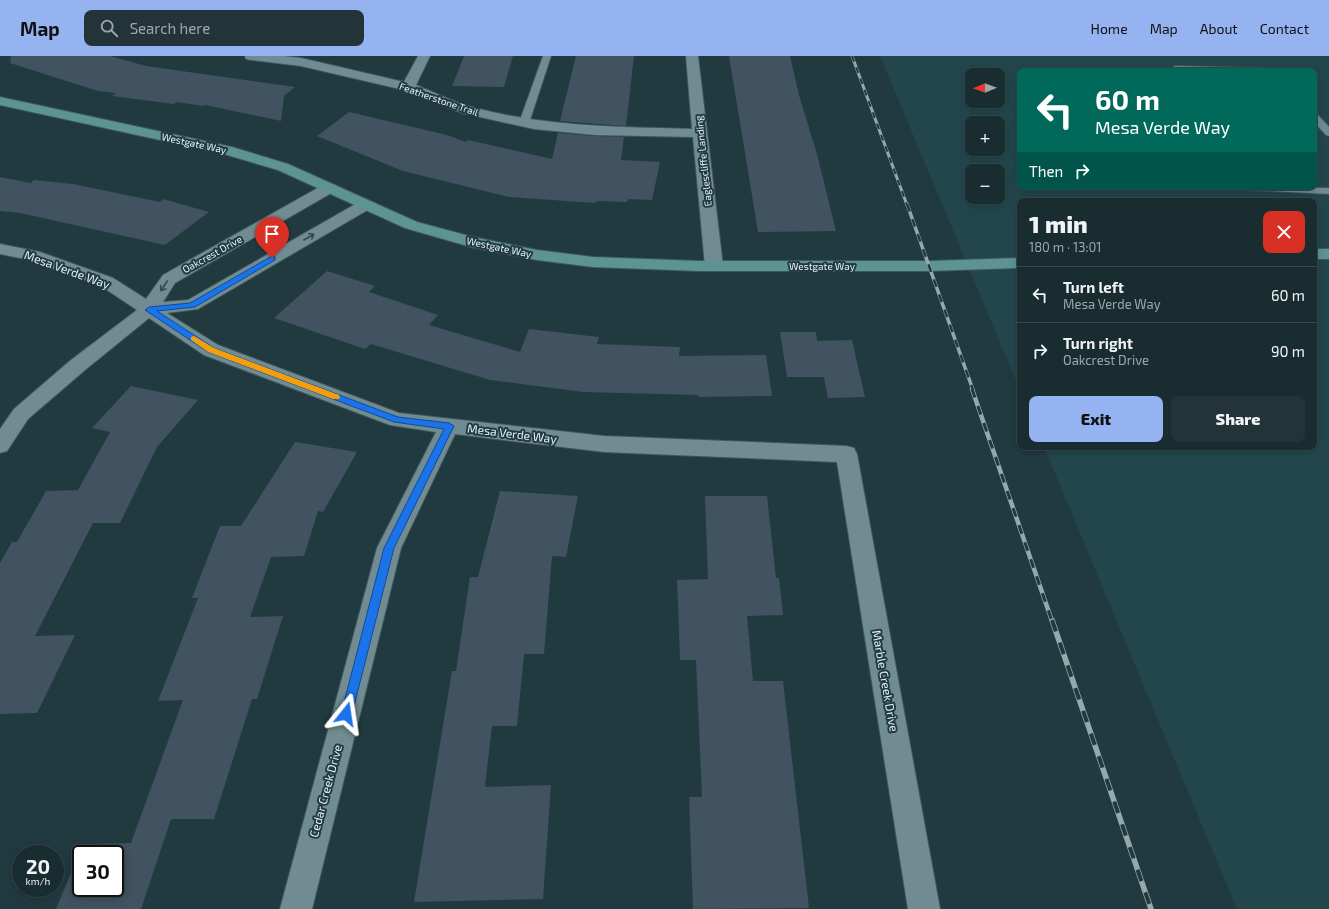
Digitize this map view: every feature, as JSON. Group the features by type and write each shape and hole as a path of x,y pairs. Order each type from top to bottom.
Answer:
{"street":[{"name":"Featherstone Trail","path":"251,56 303,59 408,87 467,110 524,123 595,131 700,133"},
{"path":"408,87 424,56"},
{"name":"Eaglescliffe Landing","path":"692,56 714,266"},
{"name":"Westgate Way","path":"0,101 227,150 283,167 411,225 470,242 537,255 593,262 714,266 930,266 1017,263"},
{"name":"Oakcrest Drive","path":"0,445 22,414 78,365 149,310 169,279 329,188"},
{"path":"149,310 192,305 365,205"},
{"name":"Mesa Verde Way","path":"0,249 34,256 107,282 211,350 397,420 604,444 846,454"},
{"path":"1317,254 1329,254"},
{"name":"Cedar Creek Drive","path":"296,909 389,548 449,426"},
{"name":"Marble Creek Drive","path":"846,454 924,909"}],"lane":[{"path":"524,123 547,56"},
{"path":"1317,119 1329,133"},
{"path":"1309,190 1329,191"}],"shaded area":[{"path":"880,56 1329,56 1329,909 1237,909 1045,450 1317,450 1317,198 1017,198 1017,383"}],"building":[{"path":"11,56 110,56 146,66 295,87 284,96 281,121 205,105 203,106 177,102 174,104 112,96 116,93 98,91 10,63"},
{"path":"464,56 513,56 504,87 452,86"},
{"path":"576,56 634,56 626,126 560,121"},
{"path":"729,56 790,56 799,95 817,154 836,231 758,232"},
{"path":"349,112 447,135 466,142 468,140 552,159 558,133 624,137 621,160 660,162 652,200 628,199 627,202 596,201 595,203 509,197 403,171 317,136"},
{"path":"0,177 31,183 34,180 73,184 160,202 163,199 209,212 165,245 20,213 0,211"},
{"path":"327,271 375,286 369,292 438,315 429,325 520,352 529,329 599,337 597,344 680,347 679,356 766,355 772,396 698,397 698,395 583,392 490,380 371,344 365,349 274,318"},
{"path":"780,332 816,332 817,341 852,340 865,397 828,398 824,377 787,377"},
{"path":"131,386 198,400 157,447 120,523 93,523 35,636 75,635 37,713 0,714 0,563 12,542 17,542 46,491 78,490 110,432 92,428"},
{"path":"295,442 357,452 323,512 318,511 304,556 271,557 250,617 283,616 257,699 252,699 214,819 171,819 141,909 56,909 61,897 64,897 64,890 72,870 72,897 124,897 124,845 83,845 131,843 183,700 158,701 198,598 192,598 220,526 241,526"},
{"path":"500,491 578,496 566,557 552,556 544,654 524,654 517,726 492,726 485,787 551,785 543,899 414,902 452,671 456,671 470,577 478,577"},
{"path":"705,496 767,496 776,578 779,578 783,615 747,616 753,681 783,681 809,908 693,909 689,797 702,797 696,660 680,660 677,580 708,579"}],"railway":[{"path":"852,56 907,205"},
{"path":"907,204 973,390"},
{"path":"972,389 1052,621"},
{"path":"1052,620 1151,909"}],"slow traffic":[{"path":"194,339 211,350 336,397"}],"route":[{"path":"272,258 192,305 149,310 211,350 397,420 449,426 389,548 346,714"}]}
